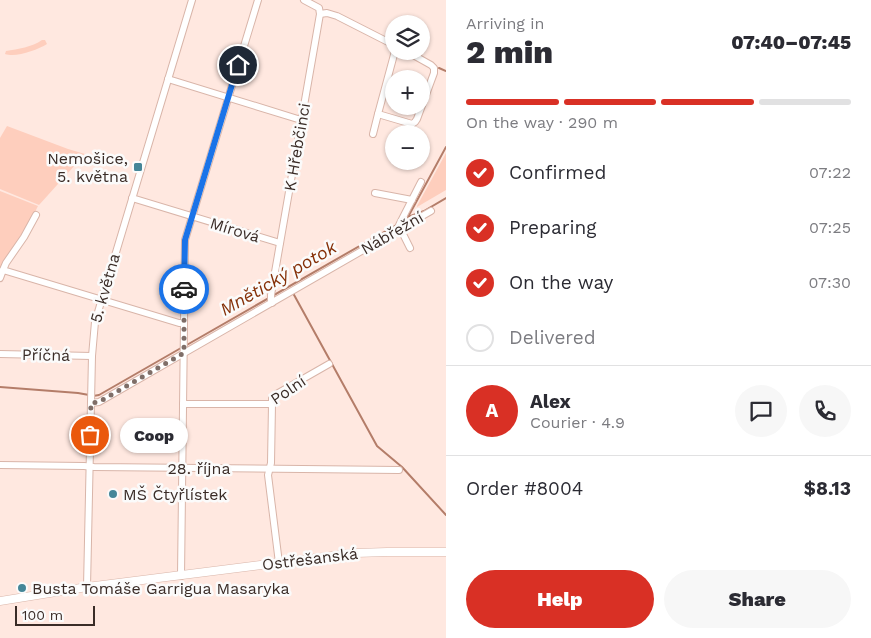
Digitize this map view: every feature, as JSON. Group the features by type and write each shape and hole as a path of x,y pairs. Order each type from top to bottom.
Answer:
{"street":[{"name":"5. května","path":"87,587 92,356 95,322 192,0"},
{"path":"181,576 185,240 258,0"},
{"path":"304,0 319,8 320,14 336,16 385,40"},
{"name":"K Hřebčinci","path":"271,299 320,14"},
{"path":"373,134 393,60"},
{"path":"378,114 410,124 415,122 434,73 434,68 422,60"},
{"path":"168,79 302,120"},
{"path":"410,248 399,224 421,182"},
{"path":"375,193 412,200"},
{"name":"Mírová","path":"132,198 280,243"},
{"name":"Nábřežní","path":"91,402 99,402 184,349 271,299 292,291 431,210"},
{"path":"0,278 6,263 36,215"},
{"path":"3,270 184,323"},
{"name":"Příčná","path":"0,354 92,356"},
{"name":"Polní","path":"183,404 272,404 273,396 329,364"},
{"path":"272,404 271,463 268,475 279,563"},
{"name":"28. října","path":"0,465 399,470"},
{"name":"Ostřešanská","path":"0,601 87,587 366,552 444,552"}],"shaded area":[{"path":"45,40 47,44 32,51 15,55 5,54 6,51 29,46"},
{"path":"7,126 85,154 39,205 0,189 0,138"},
{"path":"446,153 446,190 417,207 417,206"},
{"path":"0,191 38,206 25,232 0,270"}],"waterway":[{"path":"439,68 446,71"},
{"name":"Mnětický potok","path":"404,220 408,217 446,147"},
{"path":"408,217 424,211 446,198"},
{"name":"Mnětický potok","path":"185,346 398,224"},
{"path":"293,293 377,446 402,467 446,515"},
{"name":"Mnětický potok","path":"93,396 99,395 181,348"},
{"name":"Mnětický potok","path":"0,387 89,395"}],"way so far":[{"path":"90,435 91,403 99,402 184,353 184,289"}],"place":[{"name":"Nemošice, 5. května","path":"138,167"},
{"name":"Coop","path":"90,435"},
{"name":"MŠ Čtyřlístek","path":"113,494"},
{"name":"Busta Tomáše Garrigua Masaryka","path":"22,588"}],"route":[{"path":"184,289 185,240 238,65"}]}
